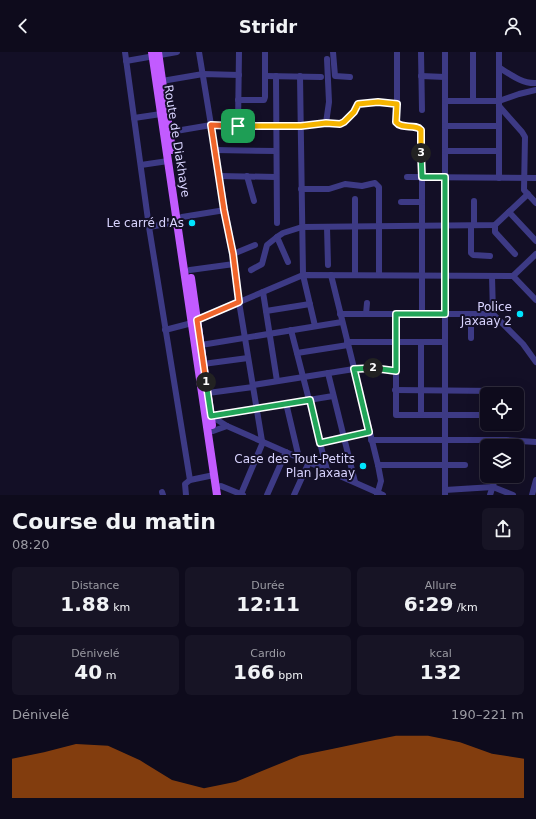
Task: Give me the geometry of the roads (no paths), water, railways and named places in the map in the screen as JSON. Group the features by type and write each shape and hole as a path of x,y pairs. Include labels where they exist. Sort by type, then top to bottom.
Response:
{"main road":[{"name":"Route de Diakhaye","path":"155,54 162,81 170,132 180,219 210,431 217,495"},
{"name":"Route de Diakhaye","path":"155,54 161,114 168,161 190,270 194,322 201,345 208,393 208,416"},
{"name":"Route de Diakhaye","path":"210,431 222,495"}],"street":[{"path":"125,52 165,330 190,480"},
{"path":"126,61 155,54 177,52"},
{"path":"199,52 224,210 233,254 256,408 263,442 242,494 221,486"},
{"path":"238,126 239,52"},
{"path":"238,100 264,100 265,52"},
{"path":"332,52 335,76 350,77"},
{"path":"397,52 396,122 400,126 418,127 421,130 422,314"},
{"path":"421,52 422,110"},
{"path":"445,52 445,492 493,488 513,495"},
{"path":"472,52 473,101"},
{"path":"499,52 499,178"},
{"path":"326,123 329,102 327,59"},
{"path":"500,68 534,86"},
{"path":"162,81 203,74 238,75"},
{"path":"265,76 321,77"},
{"path":"276,76 277,223"},
{"path":"300,76 303,275 315,326"},
{"path":"421,76 445,77"},
{"path":"445,101 473,101 499,104 534,86"},
{"path":"170,132 211,125 301,126 326,123 340,124 344,122 356,109 358,104 378,102 397,104"},
{"path":"499,104 525,137 524,190 536,203"},
{"path":"134,118 161,114"},
{"path":"445,126 499,126"},
{"path":"215,150 276,151"},
{"path":"445,151 499,151"},
{"path":"141,165 168,161"},
{"path":"219,176 276,176"},
{"path":"247,176 254,201"},
{"path":"407,177 536,178"},
{"path":"302,189 329,189 345,184 362,186 375,183 379,187 379,275"},
{"path":"251,270 262,264 267,245 283,233 302,226 495,225 528,194"},
{"path":"355,199 355,275"},
{"path":"474,201 470,253 472,255 490,256"},
{"path":"401,202 422,202"},
{"path":"150,227 224,210"},
{"path":"509,212 536,241"},
{"path":"495,225 495,232 515,254"},
{"path":"327,227 328,265"},
{"path":"277,237 288,262"},
{"path":"233,254 254,245"},
{"path":"165,330 194,322 303,275 513,276 536,254"},
{"path":"190,270 234,264"},
{"path":"208,416 227,426 379,494 381,481 378,465 330,275"},
{"path":"492,276 493,314 523,344 536,362"},
{"path":"513,276 536,300"},
{"path":"263,292 277,381"},
{"path":"366,303 366,314"},
{"path":"266,311 310,304"},
{"path":"340,314 493,314"},
{"path":"396,314 396,415 480,415"},
{"path":"471,314 472,338"},
{"path":"201,345 342,322"},
{"path":"291,330 327,470"},
{"path":"421,342 421,414"},
{"path":"297,353 347,344 445,342"},
{"path":"203,364 248,358"},
{"path":"208,393 354,369 382,369 396,371"},
{"path":"328,373 355,482"},
{"path":"395,390 480,391"},
{"path":"208,416 333,396"},
{"path":"286,403 299,458"},
{"path":"210,431 227,426"},
{"path":"320,443 369,432"},
{"path":"371,440 480,442"},
{"path":"524,442 536,442"},
{"path":"267,495 286,452"},
{"path":"296,494 309,462"},
{"path":"378,465 465,465"},
{"path":"186,495 185,484 190,480 214,475"},
{"path":"532,495 536,482"},
{"path":"490,495 494,483"}],"place":[{"name":"Le carré d'As","path":"192,223"},
{"name":"Police Jaxaay 2","path":"520,314"},
{"name":"Case des Tout-Petits Plan Jaxaay","path":"363,466"}]}
